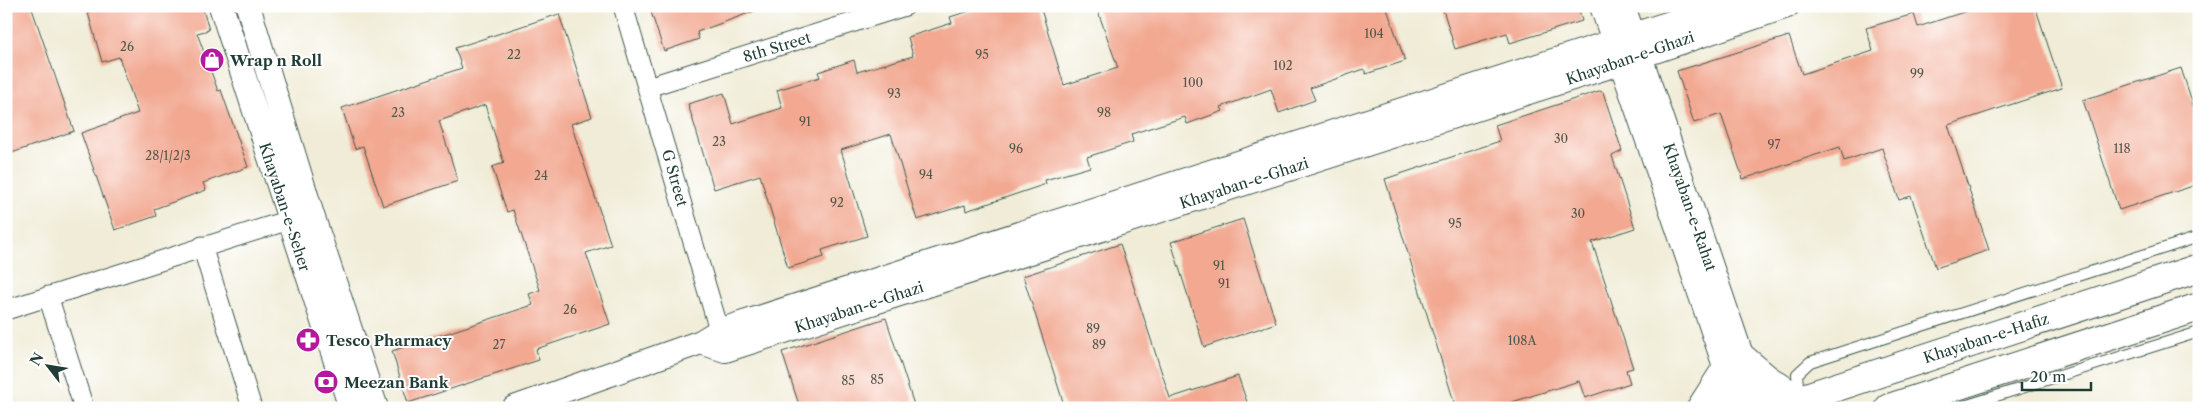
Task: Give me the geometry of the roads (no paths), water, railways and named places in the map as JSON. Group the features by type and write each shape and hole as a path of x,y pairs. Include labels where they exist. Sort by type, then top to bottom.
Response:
{"main road":[{"name":"Khayaban-e-Hafiz","path":"1773,408 2199,268"},
{"path":"1889,408 2199,307"},
{"path":"1701,408 1734,363 1767,379 1800,400"}],"street":[{"name":"Khayaban-e-Seher","path":"221,6 351,408"},
{"name":"Khayaban-e-Seher","path":"248,6 312,214 376,408"},
{"name":"G Street","path":"623,6 648,87 715,341"},
{"name":"8th Street","path":"648,87 905,6"},
{"name":"Khayaban-e-Rahat","path":"1602,6 1627,48 1734,363 1759,408"},
{"name":"Khayaban-e-Rahat","path":"1623,6 1627,48"},
{"name":"Khayaban-e-Ghazi","path":"1627,48 1723,6"},
{"name":"Khayaban-e-Ghazi","path":"514,408 715,341 1627,48 1788,6"},
{"path":"6,310 202,246 289,220"},
{"path":"202,246 252,408"},
{"path":"48,296 84,408"},
{"name":"Khayaban-e-Rahat","path":"1734,363 1736,408"}],"lane":[{"path":"1800,400 1797,374 1810,362 2199,237"},
{"path":"1958,408 2199,332"}],"place":[{"name":"Wrap n Roll","path":"212,60"},
{"name":"Tesco Pharmacy","path":"308,340"},
{"name":"Meezan Bank","path":"326,382"}]}
